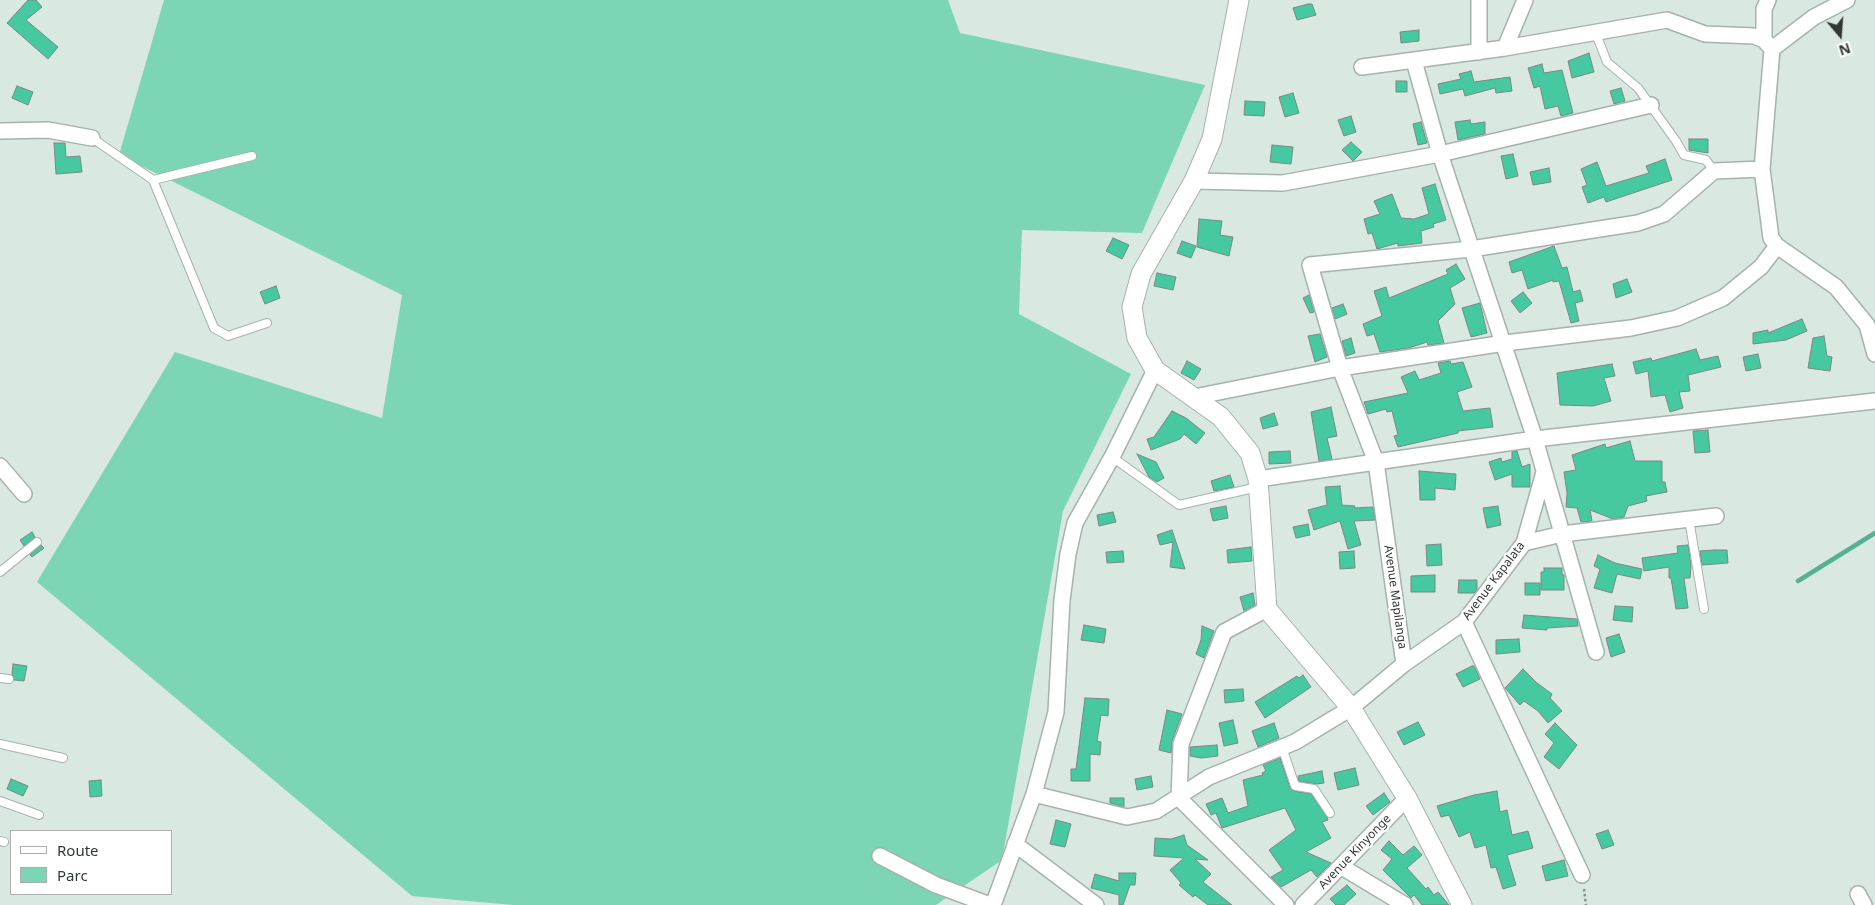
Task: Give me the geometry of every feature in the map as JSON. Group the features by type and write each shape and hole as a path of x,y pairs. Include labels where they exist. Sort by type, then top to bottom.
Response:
{"street":[{"path":"1239,0 1212,139 1194,181 1140,274 1134,294 1133,314 1137,338 1155,370 1221,417 1250,453 1258,483 1267,609 1351,708 1407,798 1462,905"},
{"path":"1479,0 1479,52"},
{"path":"1505,48 1526,0"},
{"path":"1768,0 1764,9 1768,44 1762,169 1771,238 1777,246 1836,287 1866,325 1875,354"},
{"path":"1768,44 1847,0"},
{"path":"1362,67 1596,34 1666,20 1705,34 1754,36 1768,44"},
{"path":"1414,61 1440,154 1471,249 1505,343 1535,439 1596,652"},
{"path":"1194,181 1283,183 1440,154 1651,105"},
{"path":"0,131 48,130 92,138"},
{"path":"1471,249 1638,223 1664,214 1714,171 1762,169"},
{"path":"1194,397 1340,368 1505,343 1631,328 1677,318 1723,298 1761,267 1777,246"},
{"name":"Avenue Mapilanga","path":"1034,794 1127,817 1156,811 1209,777 1295,742 1351,708 1404,664 1376,462 1340,368 1310,265 1471,249"},
{"path":"880,856 936,885 991,905 1034,794 1056,712 1062,600 1068,554 1075,523 1112,457 1155,370"},
{"path":"1258,483 1376,462 1535,439 1875,401"},
{"path":"0,466 24,494"},
{"name":"Avenue Kapalata","path":"1404,664 1464,622 1524,543 1544,471"},
{"path":"1524,543 1562,534 1716,516"},
{"path":"1267,609 1224,632 1181,744 1179,798 1286,905"},
{"path":"1464,622 1582,875"},
{"name":"Avenue Kinyonge","path":"1304,905 1407,798"},
{"path":"1015,844 1096,905"},
{"path":"1342,867 1405,905"}],"lane":[{"path":"1596,34 1607,62 1638,88 1684,155 1706,160 1714,171"},
{"path":"92,138 153,180 214,328 228,336 267,322"},
{"path":"153,180 252,156"},
{"path":"1112,457 1179,506 1258,483"},
{"path":"1689,519 1704,609"},
{"path":"0,572 36,542"},
{"path":"0,678 9,679"},
{"path":"0,744 63,758"},
{"path":"1282,747 1295,786 1314,789 1330,813"},
{"path":"0,801 39,816"}],"green space":[{"path":"164,0 948,0 960,33 1205,85 1142,233 1022,230 1019,314 1131,374 1063,511 1002,860 936,905 513,905 412,896 37,582 175,352 382,418 402,295 119,155"}],"building":[{"path":"28,0 36,0 42,7 26,20 58,47 48,59 7,23"},
{"path":"1312,4 1316,15 1297,20 1293,8"},
{"path":"1419,30 1419,41 1401,43 1400,32"},
{"path":"1589,53 1594,72 1572,78 1568,61"},
{"path":"1542,64 1544,73 1562,70 1573,113 1561,116 1558,106 1545,109 1540,86 1534,88 1528,68"},
{"path":"1471,71 1474,82 1510,77 1512,91 1496,93 1495,88 1465,96 1463,89 1440,94 1438,84 1461,79 1459,74"},
{"path":"1396,81 1407,81 1407,92 1396,92"},
{"path":"17,86 33,92 28,105 12,98"},
{"path":"1621,88 1625,101 1614,104 1610,91"},
{"path":"1293,93 1299,113 1285,117 1279,97"},
{"path":"1245,101 1265,102 1264,116 1244,115"},
{"path":"1351,116 1356,132 1344,136 1338,120"},
{"path":"1470,120 1471,124 1485,122 1485,134 1458,140 1455,122"},
{"path":"1421,122 1427,143 1418,145 1413,124"},
{"path":"1689,139 1708,139 1708,153 1689,150"},
{"path":"1351,142 1362,152 1353,161 1342,150"},
{"path":"54,143 65,143 66,157 80,156 82,172 56,174"},
{"path":"1272,145 1293,147 1291,164 1270,162"},
{"path":"1513,154 1518,176 1506,179 1501,156"},
{"path":"1665,159 1672,180 1606,202 1604,197 1588,203 1582,187 1587,185 1581,169 1597,162 1606,186 1649,173 1646,166"},
{"path":"1549,168 1551,182 1533,185 1530,172"},
{"path":"1435,184 1446,220 1433,224 1434,227 1421,231 1422,243 1398,246 1398,243 1377,249 1372,233 1368,234 1364,219 1380,214 1374,201 1392,194 1401,218 1414,219 1429,214 1422,188"},
{"path":"1199,219 1222,221 1220,235 1233,237 1229,256 1197,247"},
{"path":"1113,238 1129,245 1122,259 1106,251"},
{"path":"1182,241 1196,246 1191,258 1177,253"},
{"path":"1554,246 1562,268 1567,267 1573,292 1580,290 1583,301 1575,303 1579,321 1571,323 1559,281 1553,282 1553,280 1528,289 1522,270 1512,273 1509,262"},
{"path":"1456,264 1465,279 1450,288 1455,304 1438,321 1444,343 1428,345 1427,342 1409,348 1380,352 1374,334 1367,336 1363,324 1382,316 1374,291 1386,287 1389,298 1448,274 1446,270"},
{"path":"1157,273 1176,277 1173,290 1154,286"},
{"path":"1627,279 1632,292 1616,298 1613,284"},
{"path":"276,286 280,298 265,304 260,292"},
{"path":"1523,292 1532,303 1520,313 1511,301"},
{"path":"1309,295 1314,312 1310,313 1303,298"},
{"path":"1480,303 1487,333 1471,337 1462,308"},
{"path":"1343,304 1347,314 1335,319 1332,308"},
{"path":"1802,319 1807,331 1786,340 1753,344 1753,333 1768,330 1768,333"},
{"path":"1320,334 1327,357 1315,362 1308,336"},
{"path":"1824,336 1827,356 1832,357 1830,371 1808,368 1813,338"},
{"path":"1351,338 1355,353 1346,356 1342,341"},
{"path":"1696,349 1700,360 1718,356 1721,367 1688,375 1690,391 1679,392 1683,408 1670,412 1665,395 1651,397 1648,371 1636,374 1633,362 1651,358 1652,361"},
{"path":"1758,354 1761,368 1746,371 1743,357"},
{"path":"1187,361 1201,369 1194,380 1181,373"},
{"path":"1450,361 1451,364 1463,362 1472,387 1457,392 1463,411 1490,408 1493,427 1458,431 1458,433 1398,447 1394,436 1398,435 1392,411 1387,412 1386,409 1368,414 1364,402 1408,393 1401,377 1415,371 1419,380 1441,373 1438,363"},
{"path":"1612,364 1615,376 1604,378 1611,401 1593,406 1560,405 1557,373"},
{"path":"1331,407 1337,436 1327,438 1332,459 1319,461 1311,412"},
{"path":"1172,411 1186,418 1205,433 1196,444 1184,434 1180,439 1151,450 1147,439 1154,437"},
{"path":"1274,413 1278,425 1263,429 1260,418"},
{"path":"1708,430 1710,452 1695,453 1693,431"},
{"path":"1630,441 1635,461 1662,461 1662,482 1665,482 1667,492 1646,496 1647,501 1628,506 1624,517 1613,519 1590,510 1592,521 1581,522 1577,508 1566,507 1567,493 1564,472 1576,470 1572,455 1605,444 1606,448"},
{"path":"1290,451 1291,463 1269,464 1269,452"},
{"path":"1517,451 1522,467 1530,464 1530,487 1512,487 1512,474 1495,480 1489,462 1501,458 1502,462 1512,459 1512,452"},
{"path":"1137,454 1156,462 1164,478 1157,482 1149,477"},
{"path":"1419,471 1456,474 1455,490 1435,488 1435,500 1420,500"},
{"path":"1230,475 1234,487 1214,491 1211,481"},
{"path":"1340,486 1342,505 1355,506 1354,508 1373,507 1375,520 1354,521 1361,545 1348,549 1340,521 1314,530 1308,510 1327,505 1325,487"},
{"path":"1226,506 1228,518 1213,521 1210,509"},
{"path":"1498,506 1501,525 1487,528 1483,508"},
{"path":"1113,512 1116,522 1099,526 1097,515"},
{"path":"1308,524 1310,535 1296,538 1293,527"},
{"path":"1172,530 1185,569 1170,567 1173,542 1160,545 1157,535"},
{"path":"32,532 35,537 24,546 20,540"},
{"path":"1441,544 1442,565 1427,566 1426,545"},
{"path":"41,545 44,548 32,557 30,555"},
{"path":"1688,545 1691,566 1690,578 1684,578 1688,608 1676,609 1671,578 1669,578 1669,567 1644,571 1642,558 1678,553 1677,546"},
{"path":"1251,547 1252,561 1228,563 1227,550"},
{"path":"1727,550 1728,563 1702,565 1700,551"},
{"path":"1123,551 1124,562 1107,563 1106,552"},
{"path":"1354,551 1355,568 1340,569 1339,552"},
{"path":"1598,555 1615,563 1642,569 1640,579 1617,574 1612,593 1594,588 1600,569 1594,566"},
{"path":"1544,568 1562,568 1564,590 1541,590 1541,572 1544,572"},
{"path":"1435,575 1435,592 1411,592 1411,576"},
{"path":"1459,580 1477,580 1477,590 1474,593 1458,593"},
{"path":"1525,583 1540,583 1540,595 1525,595"},
{"path":"1253,593 1255,605 1244,611 1240,597"},
{"path":"1615,606 1633,607 1632,622 1613,620"},
{"path":"1524,615 1577,619 1578,626 1547,628 1547,630 1522,628"},
{"path":"1084,625 1106,629 1104,643 1081,640"},
{"path":"1202,626 1214,631 1204,658 1196,654 1201,640"},
{"path":"1619,634 1625,652 1611,657 1606,638"},
{"path":"1519,639 1520,652 1496,654 1496,640"},
{"path":"13,664 27,666 24,681 14,680 12,674"},
{"path":"1474,666 1480,679 1463,687 1456,674"},
{"path":"1523,669 1552,694 1550,698 1562,711 1548,723 1538,711 1524,701 1520,705 1505,688"},
{"path":"1303,675 1311,687 1265,718 1255,702 1297,676 1299,678"},
{"path":"1243,689 1244,701 1225,703 1224,690"},
{"path":"1085,698 1109,699 1108,716 1101,715 1097,741 1101,742 1100,755 1090,754 1090,781 1071,781 1071,769 1076,769"},
{"path":"1167,710 1182,714 1172,741 1171,753 1159,750"},
{"path":"1233,720 1238,743 1224,746 1219,723"},
{"path":"1418,722 1425,735 1404,745 1397,732"},
{"path":"1274,723 1279,738 1258,747 1252,731"},
{"path":"1555,723 1577,745 1559,769 1544,757 1554,743 1545,734"},
{"path":"1217,745 1218,756 1201,758 1190,756 1190,747"},
{"path":"1280,758 1290,788 1294,791 1311,794 1327,817 1328,820 1322,822 1331,838 1306,852 1331,863 1317,877 1311,870 1281,887 1271,877 1283,870 1269,850 1296,830 1285,808 1222,828 1216,813 1211,815 1206,804 1222,798 1228,813 1248,806 1243,780 1263,775 1262,773 1266,771 1263,765"},
{"path":"1355,768 1359,785 1338,790 1334,773"},
{"path":"1322,771 1324,783 1317,784 1299,781 1298,776"},
{"path":"1151,776 1153,787 1137,790 1135,779"},
{"path":"11,779 28,786 23,796 7,789"},
{"path":"101,780 102,796 90,797 89,781"},
{"path":"1497,791 1500,812 1507,810 1512,835 1528,831 1533,848 1507,855 1516,885 1503,889 1496,867 1491,868 1486,845 1475,848 1470,832 1459,837 1449,815 1441,817 1437,806 1474,795"},
{"path":"1384,793 1390,802 1373,815 1366,806"},
{"path":"1110,798 1124,798 1124,807 1110,803"},
{"path":"1056,820 1071,824 1065,847 1050,844"},
{"path":"1608,830 1614,845 1602,849 1596,834"},
{"path":"1184,835 1187,845 1208,860 1195,859 1211,874 1203,882 1232,905 1208,905 1195,895 1193,897 1179,885 1181,883 1170,870 1184,858 1154,856 1155,838 1171,839"},
{"path":"1389,841 1403,855 1414,846 1422,855 1407,868 1426,889 1428,887 1434,895 1438,892 1449,905 1422,905 1414,895 1411,898 1383,870 1392,859 1381,850"},
{"path":"1564,860 1568,876 1546,881 1542,866"},
{"path":"1119,873 1136,873 1135,885 1130,885 1123,905 1119,905 1119,895 1091,888 1095,874 1119,881"},
{"path":"1347,885 1356,894 1344,905 1336,905 1330,899"}],"waterway":[{"path":"1798,581 1875,533"}]}
